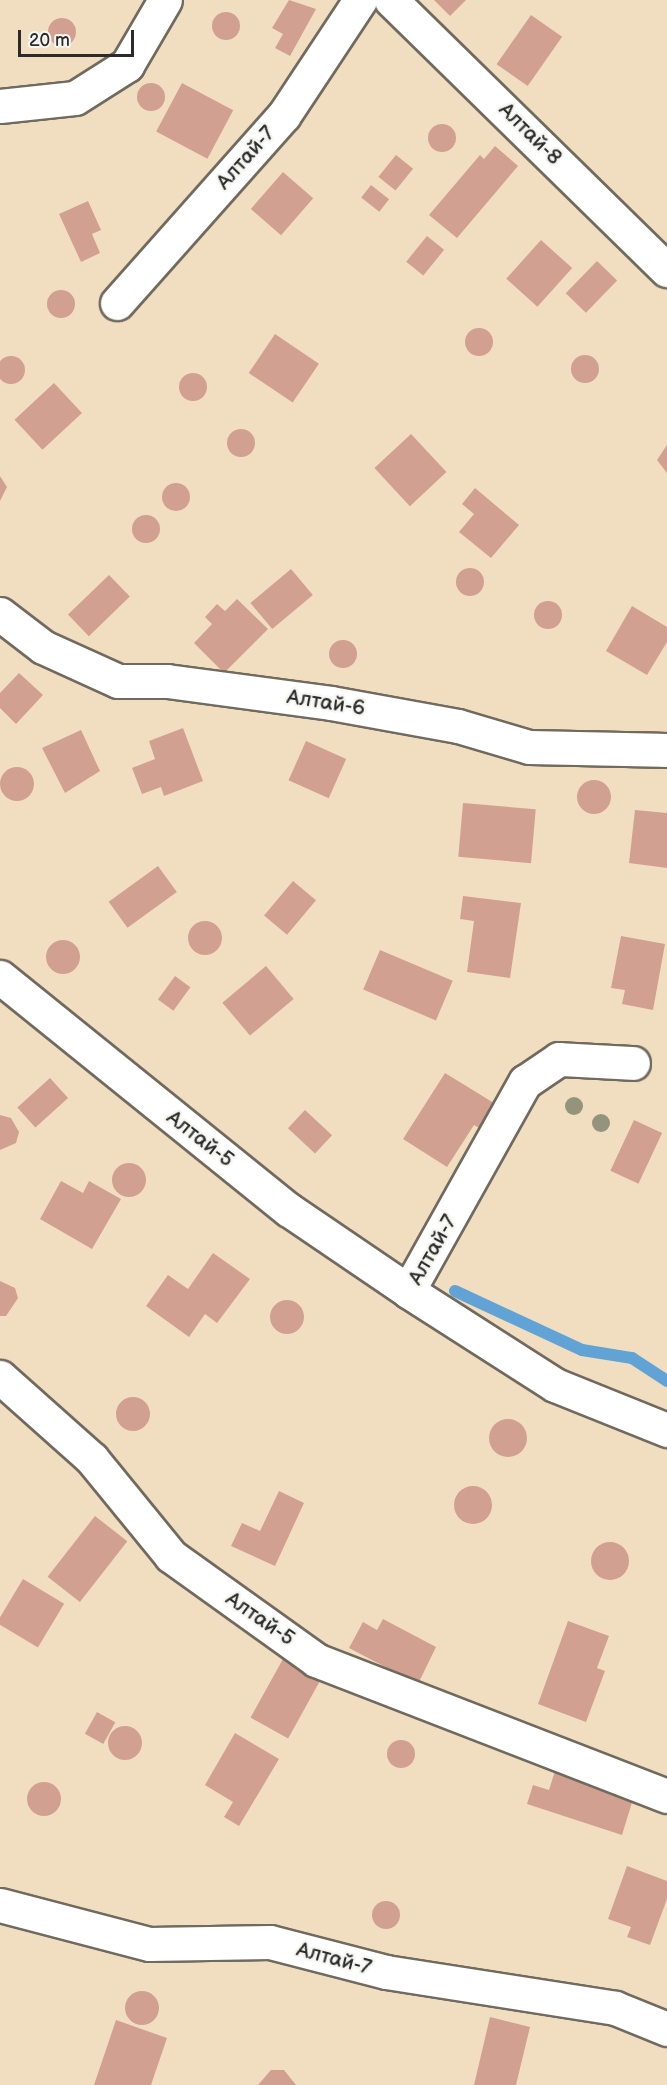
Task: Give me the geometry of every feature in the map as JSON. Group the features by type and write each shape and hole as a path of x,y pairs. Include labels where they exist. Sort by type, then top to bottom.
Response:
{"street":[{"path":"0,106 75,98 127,65 165,0"},
{"name":"Алтай-7","path":"117,303 284,115 360,0"},
{"name":"Алтай-8","path":"391,0 667,270"},
{"name":"Алтай-6","path":"0,614 44,647 118,681 167,681 331,703 458,726 529,747 667,750"},
{"name":"Алтай-5","path":"0,977 289,1210 408,1291"},
{"name":"Алтай-7","path":"633,1063 559,1059 525,1082 408,1291 555,1385 667,1430"},
{"name":"Алтай-5","path":"0,1377 92,1459 171,1556 316,1660 667,1796"},
{"name":"Алтай-7","path":"0,1905 149,1944 270,1942 386,1972 615,2008 667,2029"}],"building":[{"path":"289,0 316,9 290,56 275,48 283,34 272,28"},
{"path":"434,0 466,0 450,16"},
{"path":"226,12 236,16 240,26 236,36 226,40 216,36 212,26 216,16"},
{"path":"531,15 562,37 528,86 497,64"},
{"path":"62,18 72,22 76,32 72,42 62,46 52,42 48,32 52,22"},
{"path":"151,83 161,87 165,97 161,107 151,111 141,107 137,97 141,87"},
{"path":"182,83 233,110 207,159 156,132"},
{"path":"442,124 452,128 456,138 452,148 442,152 432,148 428,138 432,128"},
{"path":"495,146 518,166 457,238 429,215 480,155 484,159"},
{"path":"396,155 413,169 395,191 378,177"},
{"path":"283,172 313,198 281,235 251,209"},
{"path":"371,185 389,199 379,212 361,198"},
{"path":"88,201 101,230 92,234 100,253 81,262 59,214"},
{"path":"427,236 444,250 423,275 406,262"},
{"path":"541,240 572,268 537,307 506,279"},
{"path":"597,261 617,280 586,313 566,293"},
{"path":"61,290 71,294 75,304 71,314 61,318 51,314 47,304 51,294"},
{"path":"479,328 489,332 493,342 489,352 479,356 469,352 465,342 469,332"},
{"path":"275,334 319,364 293,403 249,373"},
{"path":"585,355 595,359 599,369 595,379 585,383 575,379 571,369 575,359"},
{"path":"11,356 21,360 25,370 21,380 11,384 1,380 -3,370 1,360"},
{"path":"193,373 203,377 207,387 203,397 193,401 183,397 179,387 183,377"},
{"path":"54,383 82,413 42,450 15,420"},
{"path":"241,429 251,433 255,443 251,453 241,457 231,453 227,443 231,433"},
{"path":"411,434 446,472 410,506 374,468"},
{"path":"667,445 667,473 657,460"},
{"path":"0,476 7,487 0,501"},
{"path":"176,483 186,487 190,497 186,507 176,511 166,507 162,497 166,487"},
{"path":"475,488 519,525 491,558 459,532 474,514 462,504"},
{"path":"146,515 156,519 160,529 156,539 146,543 136,539 132,529 136,519"},
{"path":"470,568 480,572 484,582 480,592 470,596 460,592 456,582 460,572"},
{"path":"291,569 313,595 272,629 250,603"},
{"path":"109,575 130,597 89,636 68,615"},
{"path":"237,599 268,629 224,673 194,643 212,624 205,617 217,604 225,611"},
{"path":"548,601 558,605 562,615 558,625 548,629 538,625 534,615 538,605"},
{"path":"632,606 667,627 667,642 647,675 606,651"},
{"path":"343,640 353,644 357,654 353,664 343,668 333,664 329,654 333,644"},
{"path":"19,673 43,695 16,724 0,708 0,693"},
{"path":"183,728 203,781 164,796 161,787 142,794 132,768 155,759 149,741"},
{"path":"81,730 100,771 65,793 42,748"},
{"path":"306,741 346,759 329,798 289,780"},
{"path":"17,767 29,772 34,784 29,796 17,801 5,796 0,784 5,772"},
{"path":"594,780 606,785 611,797 606,809 594,814 582,809 577,797 582,785"},
{"path":"463,803 536,809 531,863 458,857"},
{"path":"635,810 667,813 667,868 629,863"},
{"path":"158,866 177,892 127,928 109,902"},
{"path":"293,881 316,900 287,935 264,915"},
{"path":"463,896 521,903 510,978 467,972 474,921 460,919"},
{"path":"205,921 217,926 222,938 217,950 205,955 193,950 188,938 193,926"},
{"path":"621,936 665,944 653,1010 622,1004 625,990 611,988"},
{"path":"63,940 75,945 80,957 75,969 63,974 51,969 46,957 51,945"},
{"path":"380,950 453,981 436,1020 363,990"},
{"path":"266,966 294,999 250,1036 222,1003"},
{"path":"175,976 190,987 173,1011 158,999"},
{"path":"445,1073 502,1108 486,1132 474,1125 447,1167 403,1139"},
{"path":"50,1078 68,1098 35,1128 17,1107"},
{"path":"305,1110 332,1135 315,1154 288,1128"},
{"path":"0,1115 11,1118 19,1132 16,1143 0,1150"},
{"path":"634,1120 662,1133 638,1184 610,1171"},
{"path":"129,1163 141,1168 146,1180 141,1192 129,1197 117,1192 112,1180 117,1168"},
{"path":"61,1181 83,1193 89,1181 121,1199 92,1249 40,1219"},
{"path":"213,1253 250,1279 217,1323 205,1314 189,1337 146,1306 168,1275 188,1289"},
{"path":"0,1281 15,1288 18,1298 6,1316 0,1316"},
{"path":"287,1300 299,1305 304,1317 299,1329 287,1334 275,1329 270,1317 275,1305"},
{"path":"133,1397 145,1402 150,1414 145,1426 133,1431 121,1426 116,1414 121,1402"},
{"path":"508,1419 521,1425 527,1438 521,1451 508,1457 495,1451 489,1438 495,1425"},
{"path":"473,1486 486,1492 492,1505 486,1518 473,1524 460,1518 454,1505 460,1492"},
{"path":"279,1491 304,1503 275,1566 231,1546 242,1523 260,1531"},
{"path":"95,1516 127,1541 80,1602 48,1577"},
{"path":"610,1542 623,1548 629,1561 623,1574 610,1580 597,1574 591,1561 597,1548"},
{"path":"23,1579 64,1604 38,1647 0,1625 0,1617"},
{"path":"383,1619 436,1647 418,1684 349,1648 363,1622 377,1630"},
{"path":"568,1621 609,1636 597,1668 605,1671 586,1722 538,1704"},
{"path":"283,1659 321,1680 288,1738 251,1718"},
{"path":"97,1712 115,1722 103,1744 85,1734"},
{"path":"125,1726 137,1731 142,1743 137,1755 125,1760 113,1755 108,1743 113,1731"},
{"path":"235,1733 279,1759 239,1826 224,1817 233,1802 205,1785"},
{"path":"401,1740 411,1744 415,1754 411,1764 401,1768 391,1764 387,1754 391,1744"},
{"path":"555,1771 634,1796 622,1835 527,1804 533,1785 549,1790"},
{"path":"44,1782 56,1787 61,1799 56,1811 44,1816 32,1811 27,1799 32,1787"},
{"path":"627,1866 667,1881 667,1899 650,1945 627,1937 631,1927 608,1919"},
{"path":"386,1901 396,1905 400,1915 396,1925 386,1929 376,1925 372,1915 376,1905"},
{"path":"142,1991 154,1996 159,2008 154,2020 142,2025 130,2020 125,2008 130,1996"},
{"path":"490,2017 530,2027 516,2085 474,2085"},
{"path":"116,2020 167,2038 151,2085 94,2085"},
{"path":"271,2070 284,2070 296,2085 258,2085"}],"waterway":[{"path":"455,1291 582,1350 632,1358 667,1381"}]}
